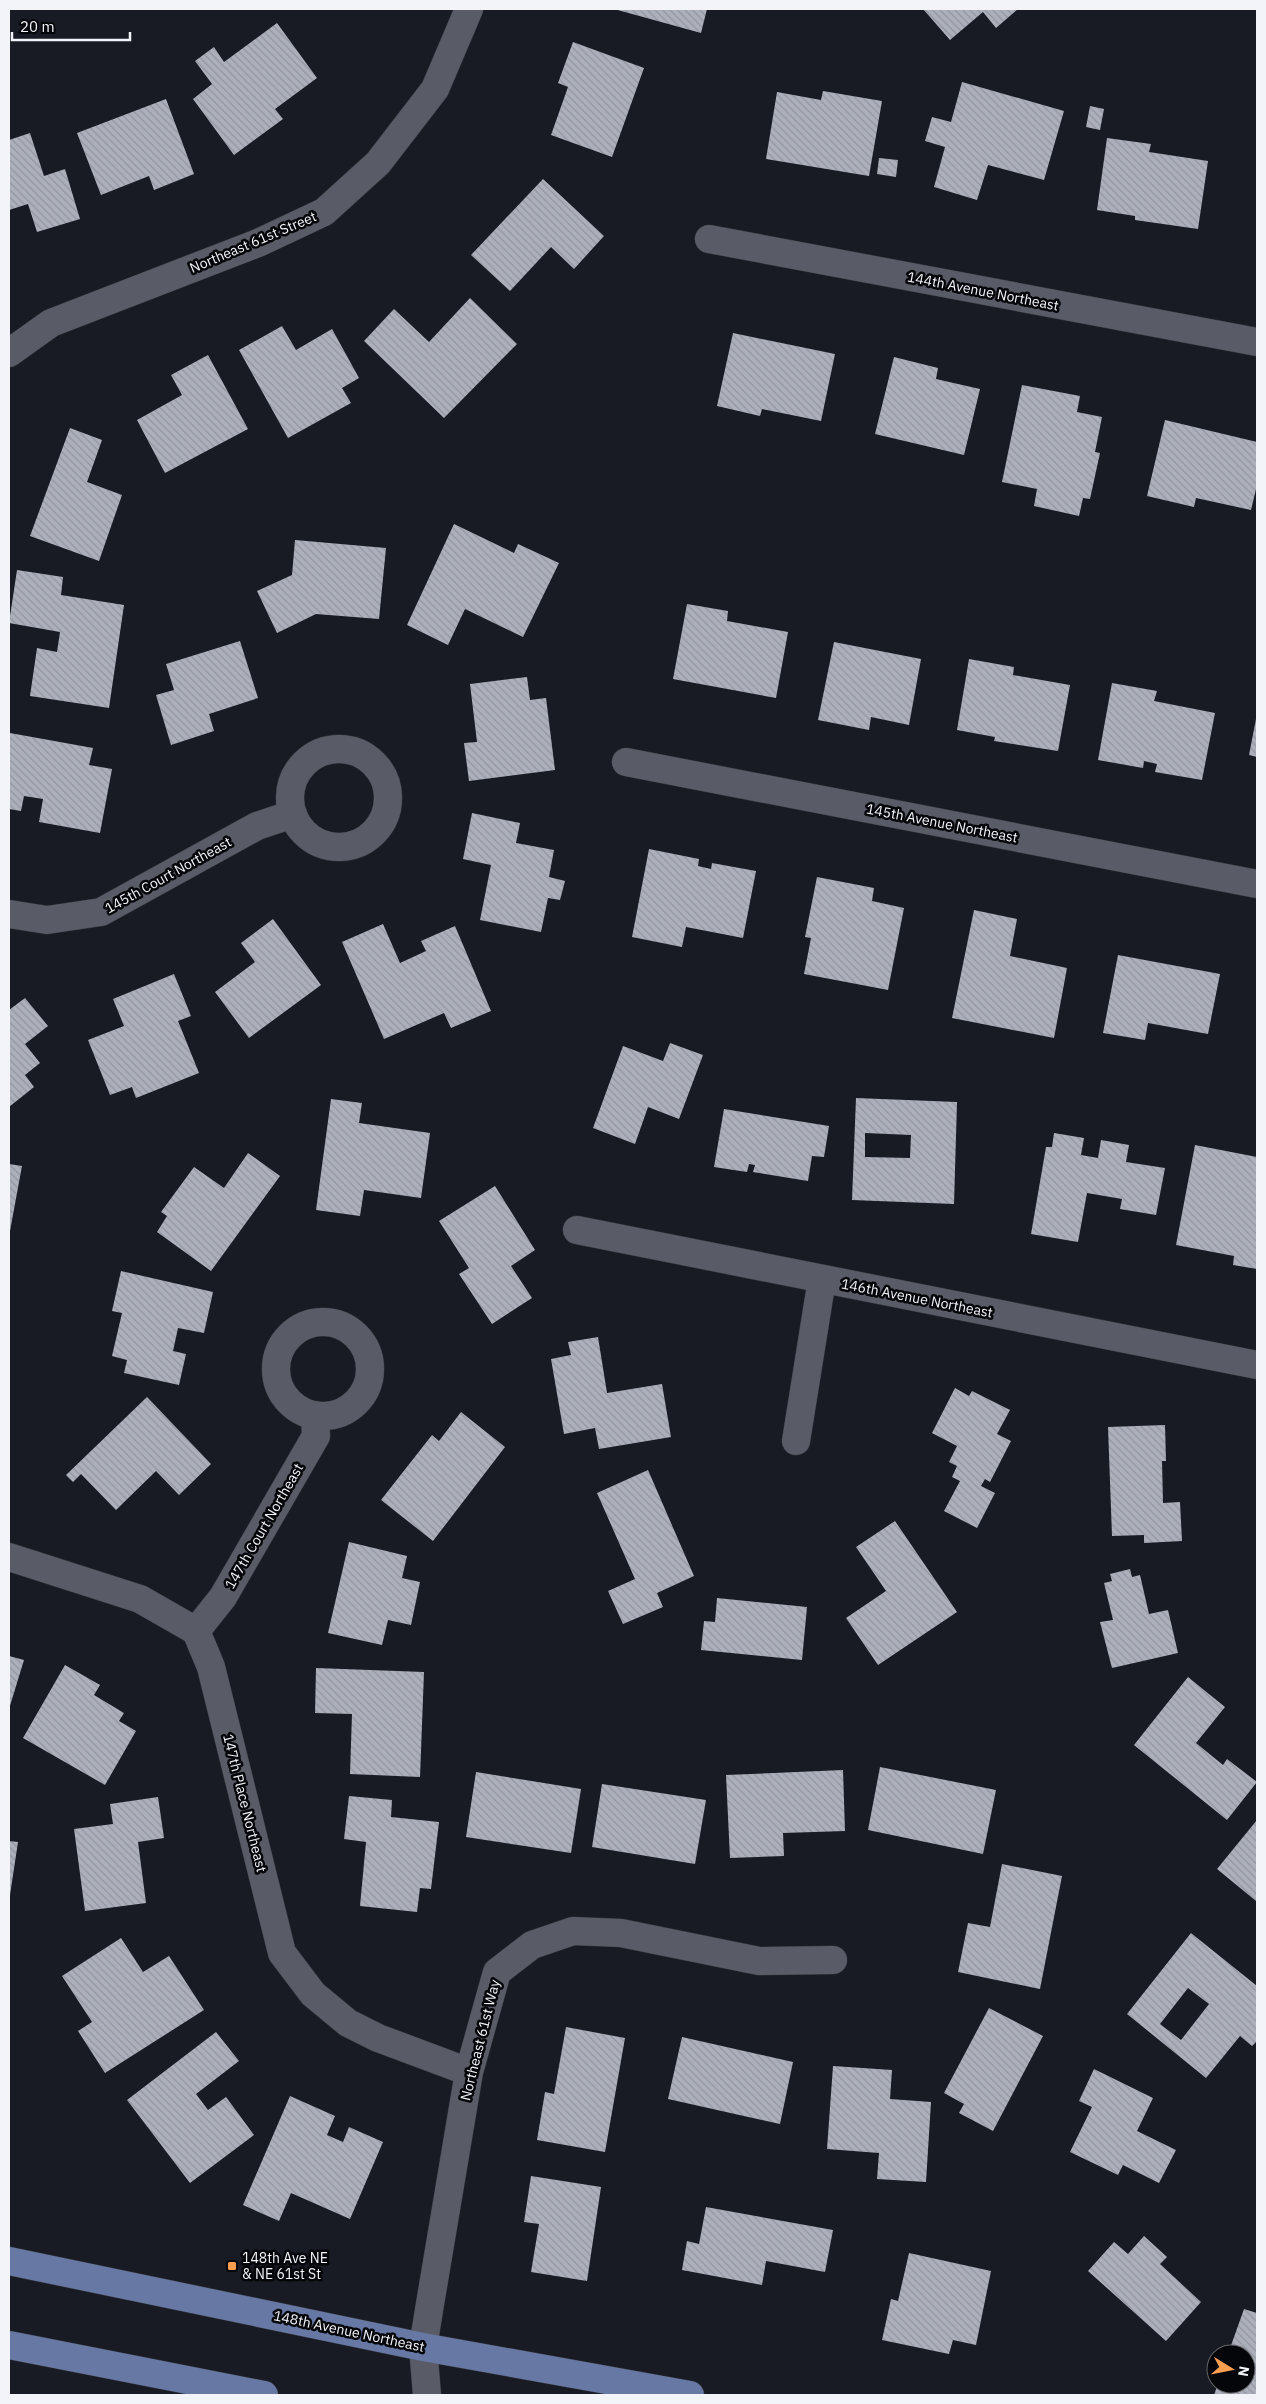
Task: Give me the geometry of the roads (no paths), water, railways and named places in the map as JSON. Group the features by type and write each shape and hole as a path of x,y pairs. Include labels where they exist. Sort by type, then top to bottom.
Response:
{"main road":[{"name":"148th Avenue Northeast","path":"9,2261 423,2347 690,2395"},
{"path":"9,2346 264,2395"}],"street":[{"name":"Northeast 61st Street","path":"9,354 51,323 258,243 324,212 378,164 435,89 469,9"},
{"name":"144th Avenue Northeast","path":"709,239 1257,342"},
{"name":"145th Avenue Northeast","path":"626,762 1257,884"},
{"name":"145th Court Northeast","path":"9,914 47,920 100,912 257,826 293,814"},
{"name":"146th Avenue Northeast","path":"577,1230 1257,1365"},
{"path":"796,1441 822,1279"},
{"name":"147th Court Northeast","path":"196,1631 223,1597 316,1436 315,1415"},
{"path":"9,1557 140,1600 196,1631"},
{"name":"147th Place Northeast","path":"196,1631 211,1667 282,1953 313,1994 348,2023 378,2038 469,2072"},
{"name":"Northeast 61st Way","path":"427,2395 423,2347 469,2072 497,1972 532,1946 573,1931 621,1933 759,1961 833,1960"}],"place":[{"name":"148th Ave NE & NE 61st St","path":"232,2266"}]}
